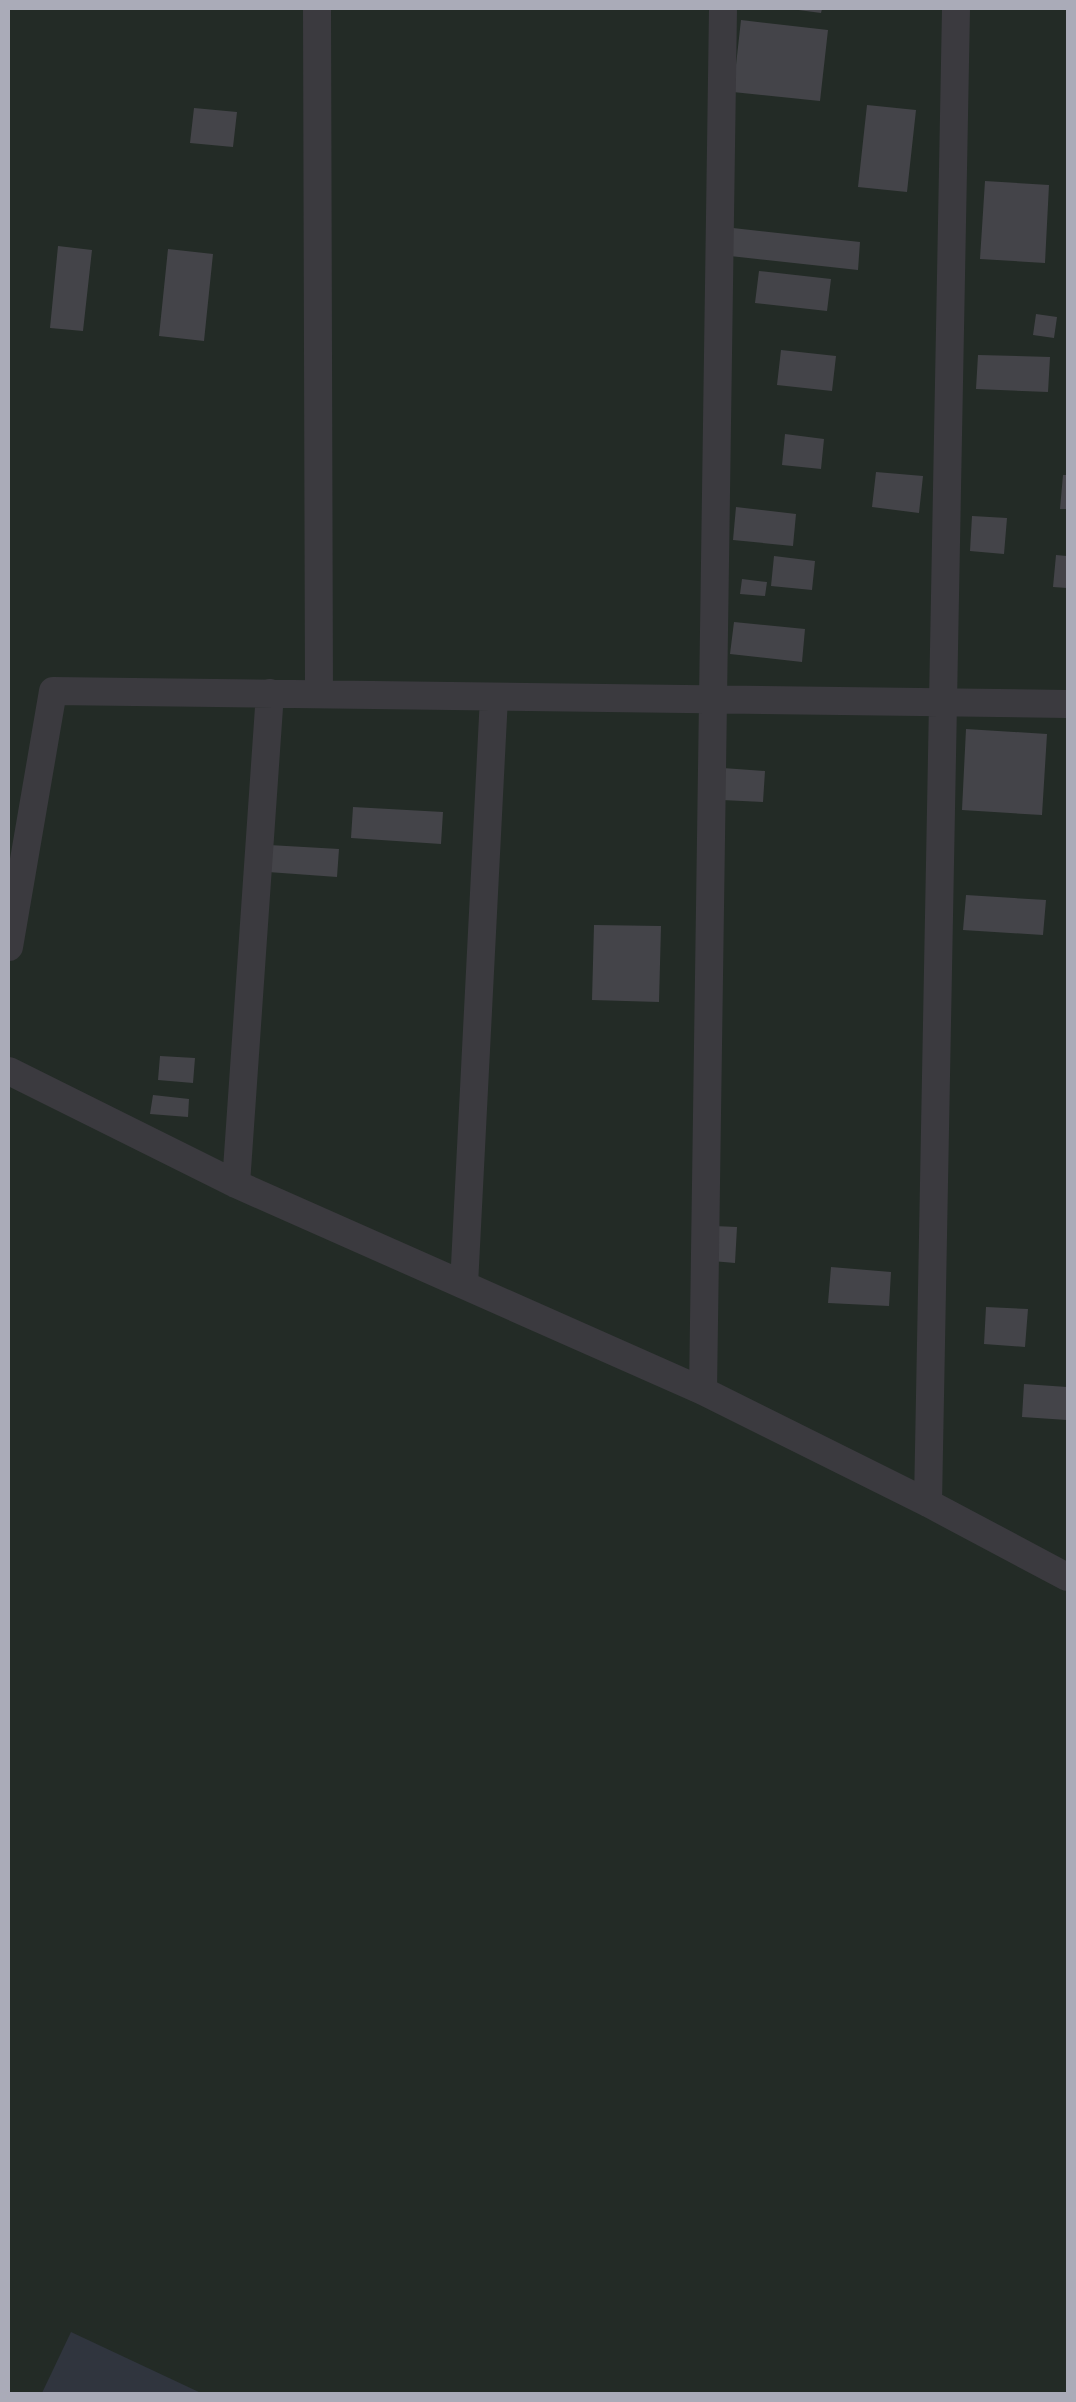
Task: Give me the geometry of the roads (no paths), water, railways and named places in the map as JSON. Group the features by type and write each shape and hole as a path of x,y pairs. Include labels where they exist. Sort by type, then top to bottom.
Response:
{"street":[{"path":"317,9 319,694"},
{"path":"703,1391 723,9"},
{"path":"928,1503 956,9"},
{"path":"9,947 53,690 1067,704"},
{"path":"236,1184 270,693"},
{"path":"464,1285 494,697"},
{"path":"9,1072 236,1184 703,1391 928,1503 1067,1577"}]}
